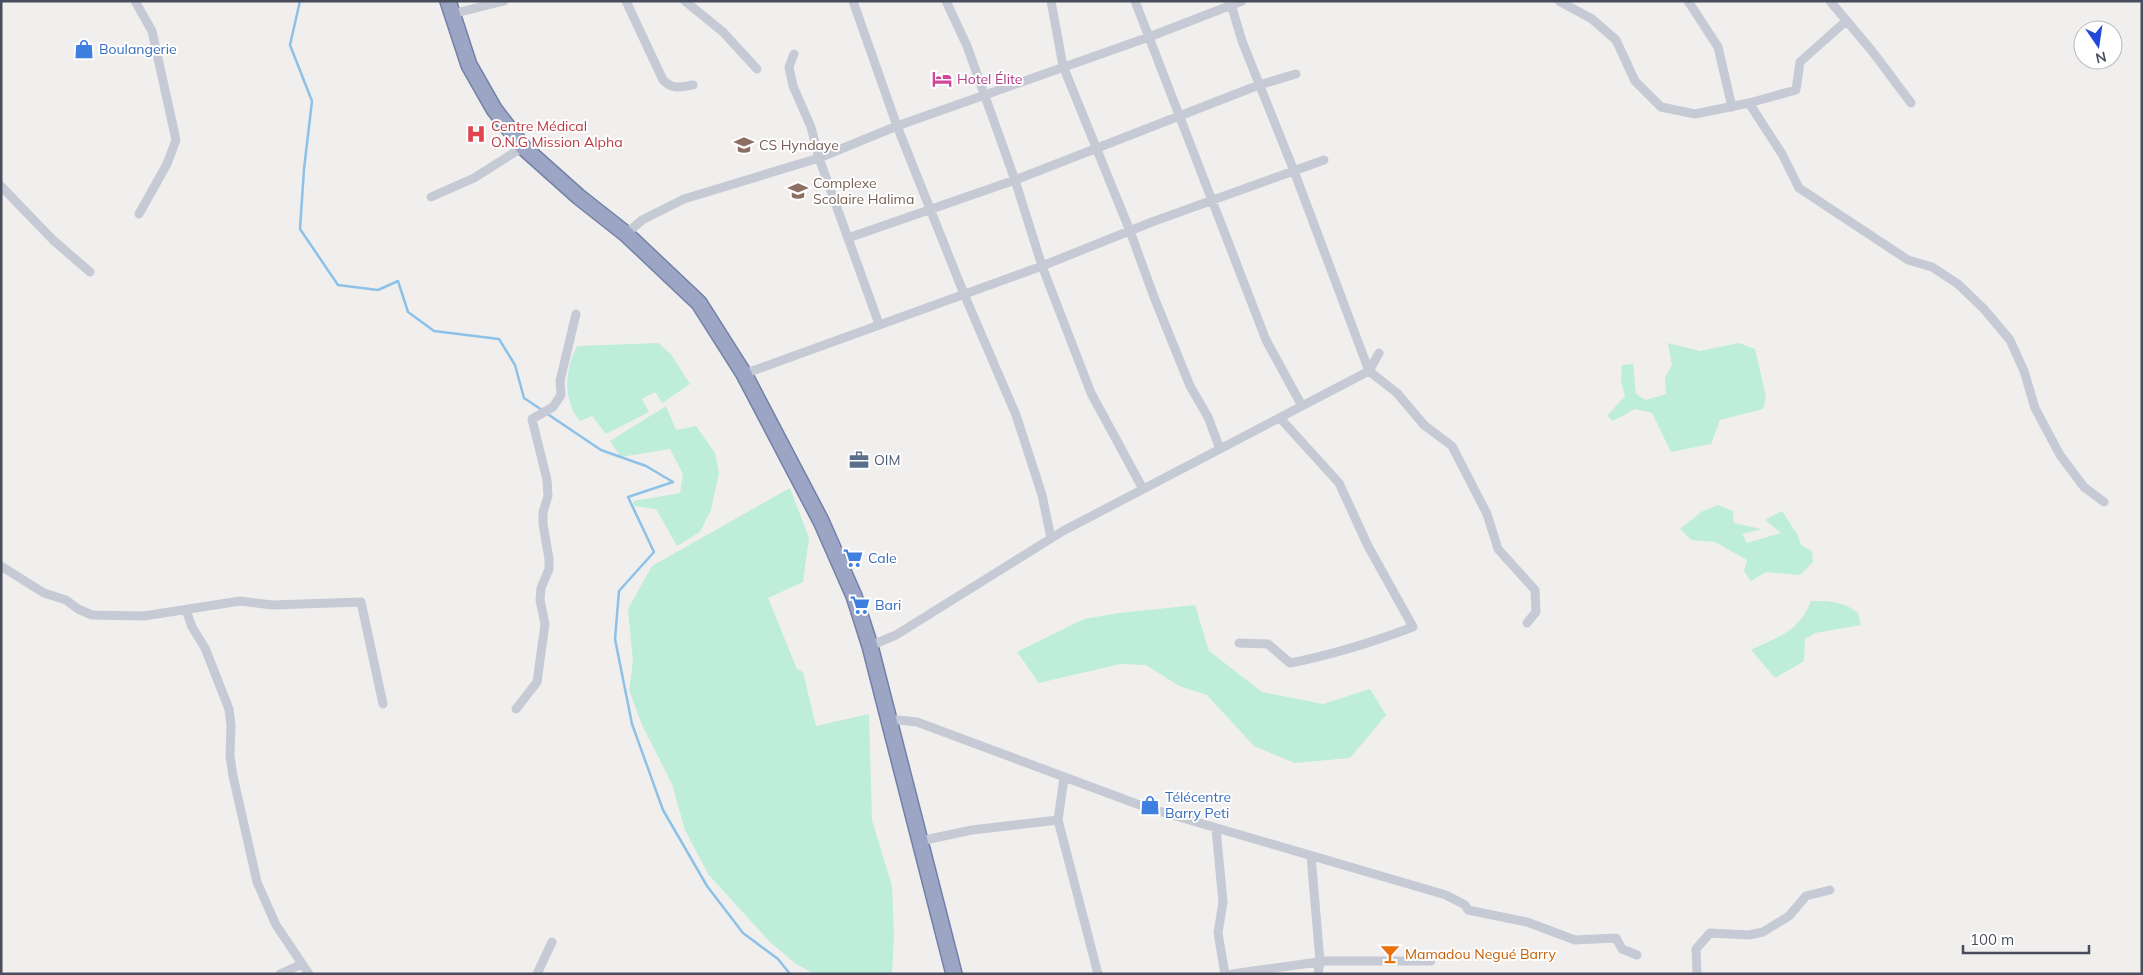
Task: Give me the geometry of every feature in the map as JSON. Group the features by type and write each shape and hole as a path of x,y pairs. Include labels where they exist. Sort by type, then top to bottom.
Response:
{"highway":[{"path":"450,8 469,65 494,109 523,147 626,234 699,303 744,374 838,557 870,646 954,974"}],"street":[{"path":"135,1 152,31 176,140 167,164 139,214"},
{"path":"450,8 504,1"},
{"path":"626,1 663,80 670,87 679,88 693,85"},
{"path":"685,1 723,32 756,69"},
{"path":"853,1 897,126 964,294 1016,416 1042,494 1051,538"},
{"path":"946,1 967,46 1015,180 1042,266 1091,393 1143,489"},
{"path":"1050,1 1063,66 1190,386 1208,417 1220,449"},
{"path":"1135,1 1266,340 1302,406"},
{"path":"626,234 642,220 684,199 819,158 897,126 1149,37 1230,4 1242,1"},
{"path":"1559,1 1592,18 1616,40 1635,81 1661,106 1695,114 1749,104 1796,90 1800,62 1846,21"},
{"path":"1688,1 1718,47 1732,107"},
{"path":"1830,1 1912,103"},
{"path":"1230,4 1242,41 1294,171 1369,371 1397,393 1424,425 1452,446 1487,514 1498,548 1535,590 1536,612 1527,623"},
{"path":"794,54 789,67 790,74 811,127 819,158 879,324"},
{"path":"848,238 1015,180 1259,85 1296,74"},
{"path":"1749,104 1782,154 1799,188 1908,260 1932,267 1958,284 1984,309 2010,340 2035,408 2060,455 2084,487 2104,502"},
{"path":"431,198 474,178 523,147"},
{"path":"744,374 1042,266 1130,231 1324,160"},
{"path":"1,186 53,240 90,272"},
{"path":"516,709 537,682 545,624 540,600 541,588 549,569 543,512 548,488 532,425 534,416 553,407 561,395 560,381 576,314"},
{"path":"870,646 896,635 1051,538 1369,371 1379,354"},
{"path":"1239,643 1268,644 1290,662 1320,657 1374,642 1413,627 1368,546 1339,483 1280,418"},
{"path":"1,566 44,593 66,600 78,609 92,615 144,616 240,601 272,605 361,602 383,704"},
{"path":"186,610 192,627 205,648 228,709 231,725 231,766 257,882 276,925 310,974"},
{"path":"889,719 917,722 1145,808 1446,894 1465,905 1468,910 1527,922 1575,940 1616,938 1622,948 1637,955"},
{"path":"1064,778 1058,820 1098,974"},
{"path":"920,842 972,830 1058,820"},
{"path":"1216,828 1223,902 1218,933 1225,974"},
{"path":"1311,856 1320,962 1318,974"},
{"path":"1697,974 1696,949 1710,932 1741,932 1749,935 1763,932 1789,916 1806,896 1830,890"},
{"path":"537,974 552,942"},
{"path":"1232,974 1320,962 1431,961"},
{"path":"280,974 302,964"}],"green space":[{"path":"658,343 670,353 690,384 662,403 655,392 642,399 649,412 606,434 592,416 580,421 570,404 567,384 570,364 577,346"},
{"path":"1668,343 1700,351 1739,343 1755,349 1766,397 1763,409 1720,420 1711,444 1671,452 1652,413 1635,409 1613,421 1607,416 1625,396 1621,381 1622,365 1633,364 1636,394 1646,400 1666,394 1665,378 1672,365"},
{"path":"666,406 676,430 696,426 715,453 719,473 711,510 700,532 677,546 656,509 634,506 633,501 680,493 683,474 670,449 621,457 610,441"},
{"path":"790,488 809,538 803,582 768,598 797,669 803,672 816,726 869,714 872,820 892,886 894,935 892,974 815,974 796,964 769,941 708,874 685,830 672,784 642,725 629,690 633,661 628,609 652,566"},
{"path":"1718,505 1733,511 1734,523 1761,529 1742,534 1747,543 1781,533 1765,520 1782,511 1797,534 1801,545 1812,551 1813,562 1800,575 1766,572 1751,581 1744,571 1747,560 1715,542 1691,540 1680,529 1701,512"},
{"path":"1811,601 1830,602 1847,606 1858,613 1861,625 1815,633 1805,639 1804,661 1775,678 1751,650 1787,632 1801,619"},
{"path":"1195,605 1209,651 1262,692 1323,704 1370,689 1386,715 1350,758 1295,763 1254,746 1207,695 1179,686 1146,665 1120,664 1039,683 1017,652 1084,619 1119,613"}],"waterway":[{"path":"300,1 290,45 312,101 304,169 300,229 338,285 378,290 398,281 408,312 434,331 499,339 515,365 524,398 542,410"},
{"path":"546,413 601,450 646,466 673,482 628,497 654,552 619,591 615,639 632,724 663,810 707,886 743,933 778,959 790,974"}],"place":[{"name":"Boulangerie","path":"84,49"},
{"name":"Hotel Élite","path":"942,79"},
{"name":"Centre Médical O.N.G Mission Alpha","path":"476,134"},
{"name":"CS Hyndaye","path":"744,145"},
{"name":"Complexe Scolaire Halima","path":"798,191"},
{"name":"OIM","path":"859,460"},
{"name":"Cale","path":"853,558"},
{"name":"Bari","path":"860,605"},
{"name":"Télécentre Barry Peti","path":"1150,805"},
{"name":"Mamadou Negué Barry","path":"1390,954"}]}
